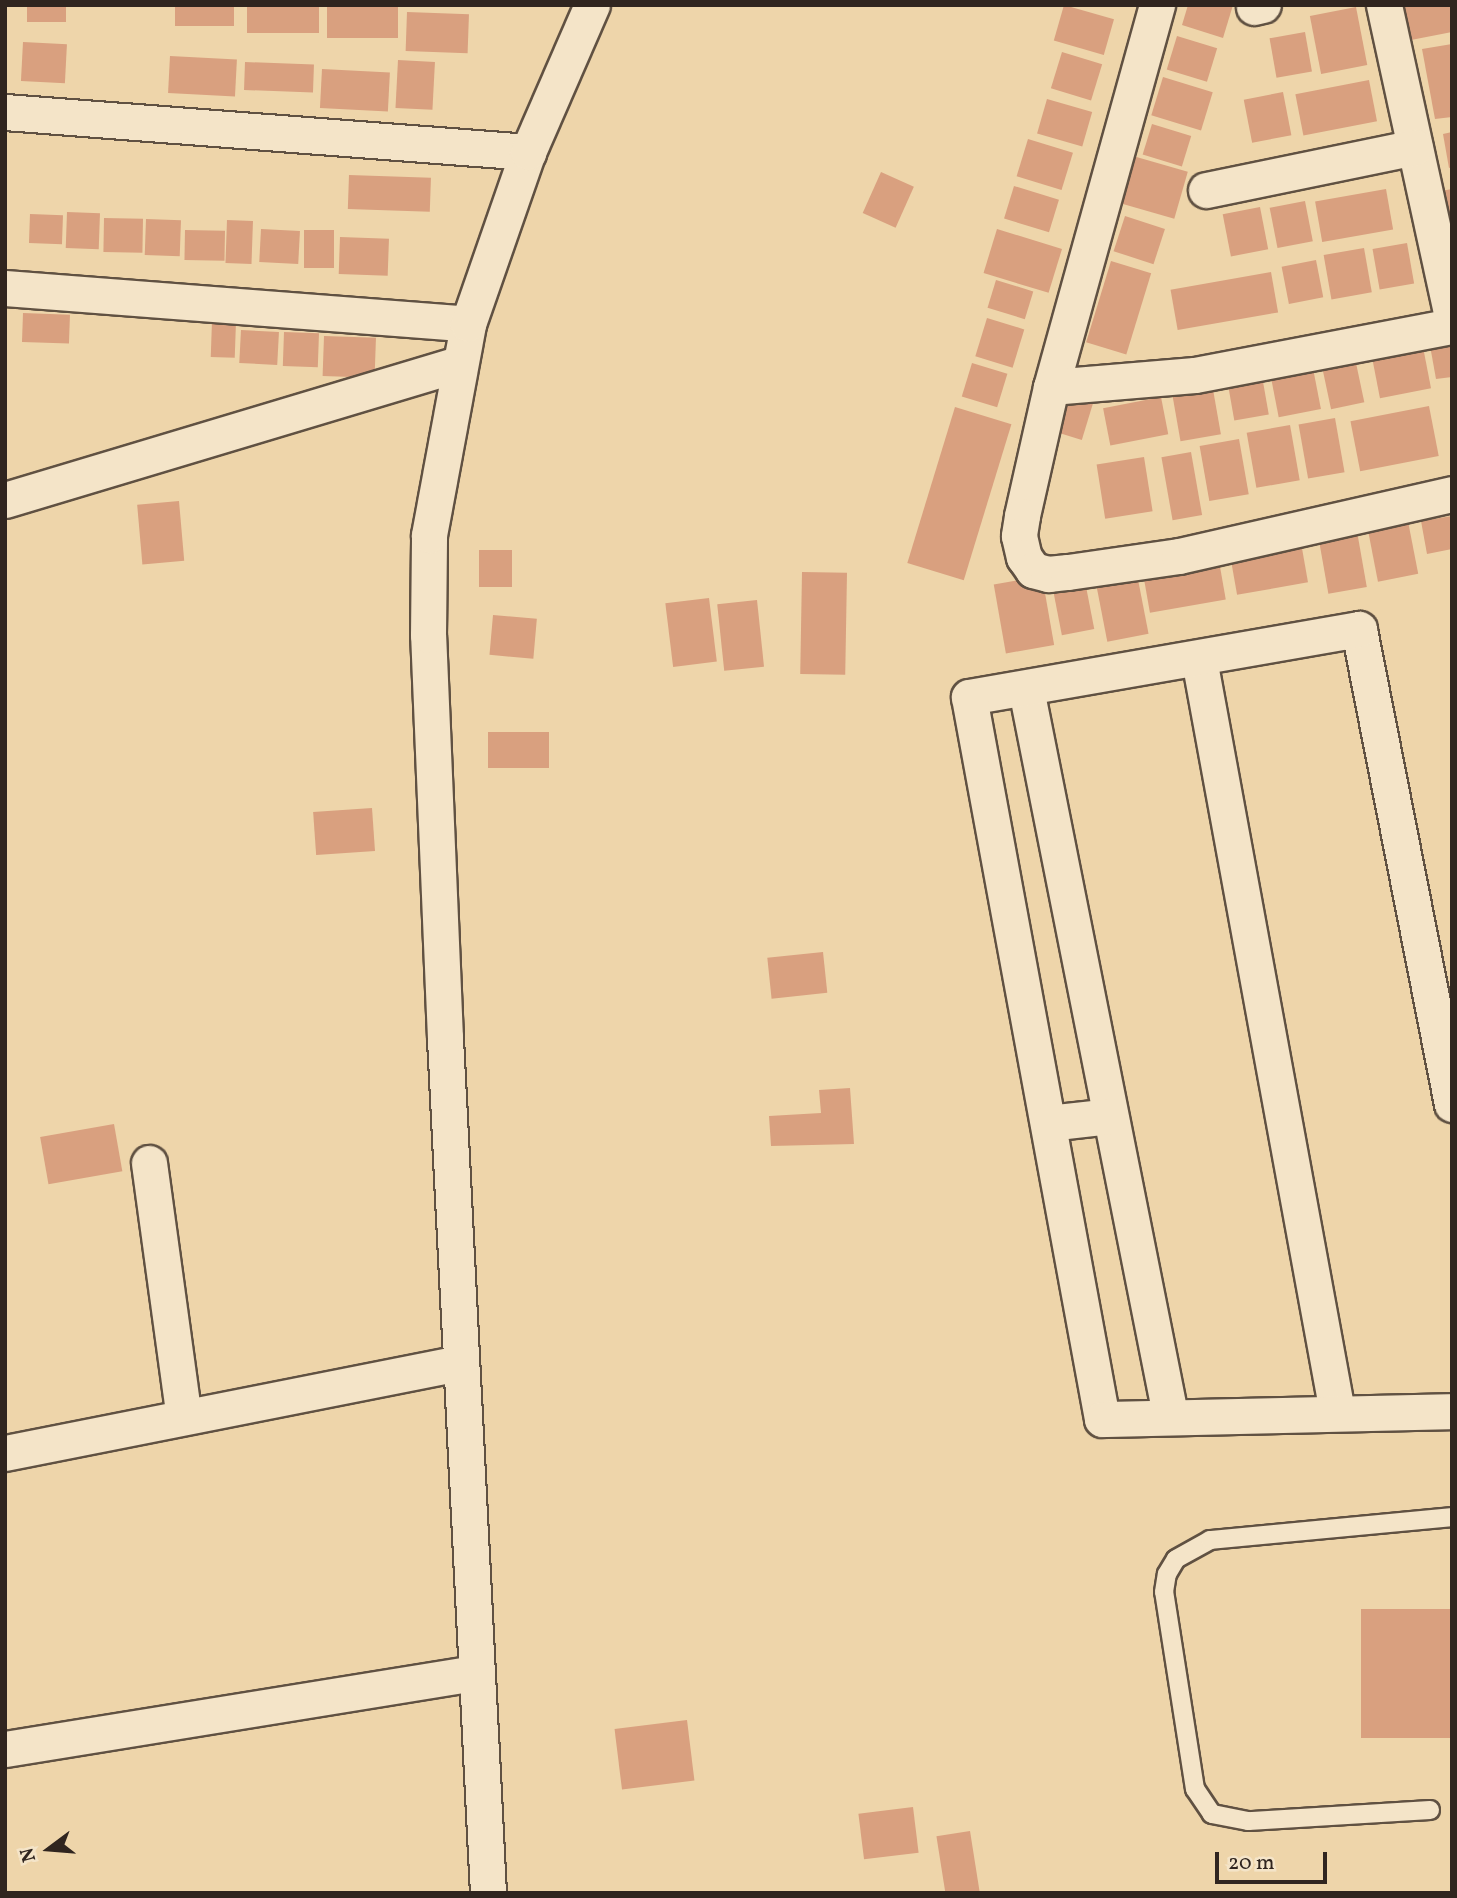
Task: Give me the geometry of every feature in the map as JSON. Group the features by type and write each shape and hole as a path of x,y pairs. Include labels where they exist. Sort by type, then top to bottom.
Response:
{"street":[{"path":"488,1893 459,1363 427,584 436,485 468,324 527,152 592,5"},
{"path":"1157,5 1051,387 1019,536 1033,570 1048,574 1179,555 1452,494"},
{"path":"1384,5 1452,317"},
{"path":"5,112 527,152"},
{"path":"1206,190 1415,146"},
{"path":"5,288 468,324"},
{"path":"1051,387 1195,375 1452,326"},
{"path":"5,500 458,364"},
{"path":"1452,1104 1359,629 970,697 1102,1419 1170,1414 1452,1411"},
{"path":"1199,659 1337,1412"},
{"path":"1026,689 1170,1414"},
{"path":"1048,1123 1110,1116"},
{"path":"149,1163 184,1417"},
{"path":"5,1453 459,1363"},
{"path":"5,1749 476,1673"}],"lane":[{"path":"1430,1810 1248,1821 1212,1814 1195,1789 1164,1592 1167,1574 1176,1559 1210,1539 1452,1517"}],"building":[{"path":"27,5 66,5 66,22 27,22"},
{"path":"175,5 234,5 234,26 175,26"},
{"path":"247,5 319,5 319,33 247,33"},
{"path":"327,5 398,5 398,38 327,38"},
{"path":"1064,5 1114,19 1104,55 1054,41"},
{"path":"1188,5 1233,5 1223,38 1182,25"},
{"path":"1452,5 1452,32 1411,40 1404,6"},
{"path":"1356,7 1367,65 1321,74 1310,16"},
{"path":"407,12 469,14 468,53 406,51"},
{"path":"1305,32 1312,71 1276,78 1270,38"},
{"path":"1177,36 1217,48 1207,82 1167,69"},
{"path":"23,42 67,44 65,83 21,81"},
{"path":"1452,44 1452,117 1435,119 1422,49"},
{"path":"1062,52 1102,64 1091,101 1051,88"},
{"path":"170,56 237,60 235,96 168,93"},
{"path":"398,60 435,62 432,110 395,108"},
{"path":"245,62 314,64 313,92 244,90"},
{"path":"322,69 390,73 388,112 320,108"},
{"path":"1163,77 1213,92 1201,130 1151,115"},
{"path":"1369,80 1377,121 1303,136 1295,94"},
{"path":"1283,92 1291,135 1252,143 1244,100"},
{"path":"1047,99 1092,112 1082,147 1037,134"},
{"path":"1152,124 1191,136 1182,167 1143,155"},
{"path":"1452,132 1452,167 1449,168 1443,134"},
{"path":"1028,139 1073,153 1062,190 1017,176"},
{"path":"1133,156 1188,172 1174,219 1119,203"},
{"path":"881,172 914,187 896,228 863,213"},
{"path":"349,175 431,178 430,212 348,209"},
{"path":"1014,186 1059,200 1049,232 1004,219"},
{"path":"1386,189 1393,229 1322,242 1315,202"},
{"path":"1452,189 1452,242 1441,191"},
{"path":"1305,201 1313,241 1277,248 1270,208"},
{"path":"1260,207 1268,249 1231,256 1223,214"},
{"path":"67,212 100,213 99,249 66,248"},
{"path":"30,214 63,215 62,244 29,243"},
{"path":"1125,216 1165,229 1154,264 1114,251"},
{"path":"104,218 143,219 142,253 103,252"},
{"path":"146,219 181,220 180,256 145,255"},
{"path":"227,220 253,221 251,264 225,263"},
{"path":"261,229 300,231 298,264 259,262"},
{"path":"997,229 1062,249 1049,293 984,273"},
{"path":"185,230 225,231 224,261 184,260"},
{"path":"304,230 334,230 334,268 304,268"},
{"path":"340,237 389,239 388,276 339,274"},
{"path":"1407,243 1414,283 1380,289 1373,249"},
{"path":"1364,248 1372,292 1331,299 1324,255"},
{"path":"1316,260 1323,297 1289,304 1282,267"},
{"path":"1111,261 1151,273 1126,355 1086,342"},
{"path":"1271,272 1278,312 1178,330 1171,290"},
{"path":"996,280 1033,291 1025,319 988,308"},
{"path":"23,313 70,315 69,344 22,342"},
{"path":"987,318 1024,329 1013,368 975,356"},
{"path":"212,321 236,322 235,358 211,357"},
{"path":"241,330 279,332 277,365 239,363"},
{"path":"284,332 319,333 318,367 283,366"},
{"path":"324,336 376,338 375,378 323,376"},
{"path":"1452,336 1452,377 1436,379 1429,340"},
{"path":"1423,347 1431,388 1380,398 1372,357"},
{"path":"1311,358 1321,409 1279,417 1269,366"},
{"path":"972,363 1007,374 997,407 962,396"},
{"path":"1356,363 1364,402 1331,409 1323,370"},
{"path":"1262,376 1269,414 1234,420 1228,382"},
{"path":"1211,378 1221,434 1181,441 1171,385"},
{"path":"1059,388 1094,399 1082,440 1046,429"},
{"path":"1161,397 1168,434 1110,446 1103,408"},
{"path":"1429,406 1439,456 1360,471 1350,421"},
{"path":"955,407 1011,424 964,580 907,563"},
{"path":"1335,418 1345,472 1308,479 1299,424"},
{"path":"1290,425 1300,480 1256,488 1247,433"},
{"path":"1239,439 1249,494 1209,501 1200,446"},
{"path":"1191,452 1202,515 1173,520 1161,457"},
{"path":"1144,457 1153,511 1105,519 1097,465"},
{"path":"179,501 184,561 142,564 137,505"},
{"path":"1406,511 1418,574 1378,582 1366,519"},
{"path":"1452,516 1452,549 1427,554 1421,521"},
{"path":"1355,520 1367,587 1328,594 1317,527"},
{"path":"1300,537 1308,582 1237,595 1229,550"},
{"path":"479,550 512,550 512,587 479,587"},
{"path":"1219,561 1226,599 1150,613 1143,574"},
{"path":"1135,564 1149,634 1107,642 1094,572"},
{"path":"1083,571 1094,629 1062,635 1051,577"},
{"path":"802,572 847,573 845,675 800,674"},
{"path":"1042,576 1054,645 1006,653 994,585"},
{"path":"709,598 717,662 673,667 665,603"},
{"path":"757,600 764,667 724,671 717,604"},
{"path":"493,615 537,619 533,659 490,655"},
{"path":"488,732 549,732 549,768 488,768"},
{"path":"372,808 375,851 316,855 313,812"},
{"path":"823,952 827,993 772,999 767,958"},
{"path":"850,1088 854,1144 771,1146 769,1116 821,1113 819,1090"},
{"path":"114,1124 122,1171 48,1184 40,1137"},
{"path":"1361,1609 1452,1609 1452,1738 1361,1738"},
{"path":"687,1720 694,1781 622,1789 615,1729"},
{"path":"913,1807 919,1853 864,1859 858,1814"},
{"path":"970,1831 980,1893 945,1893 936,1836"}]}
